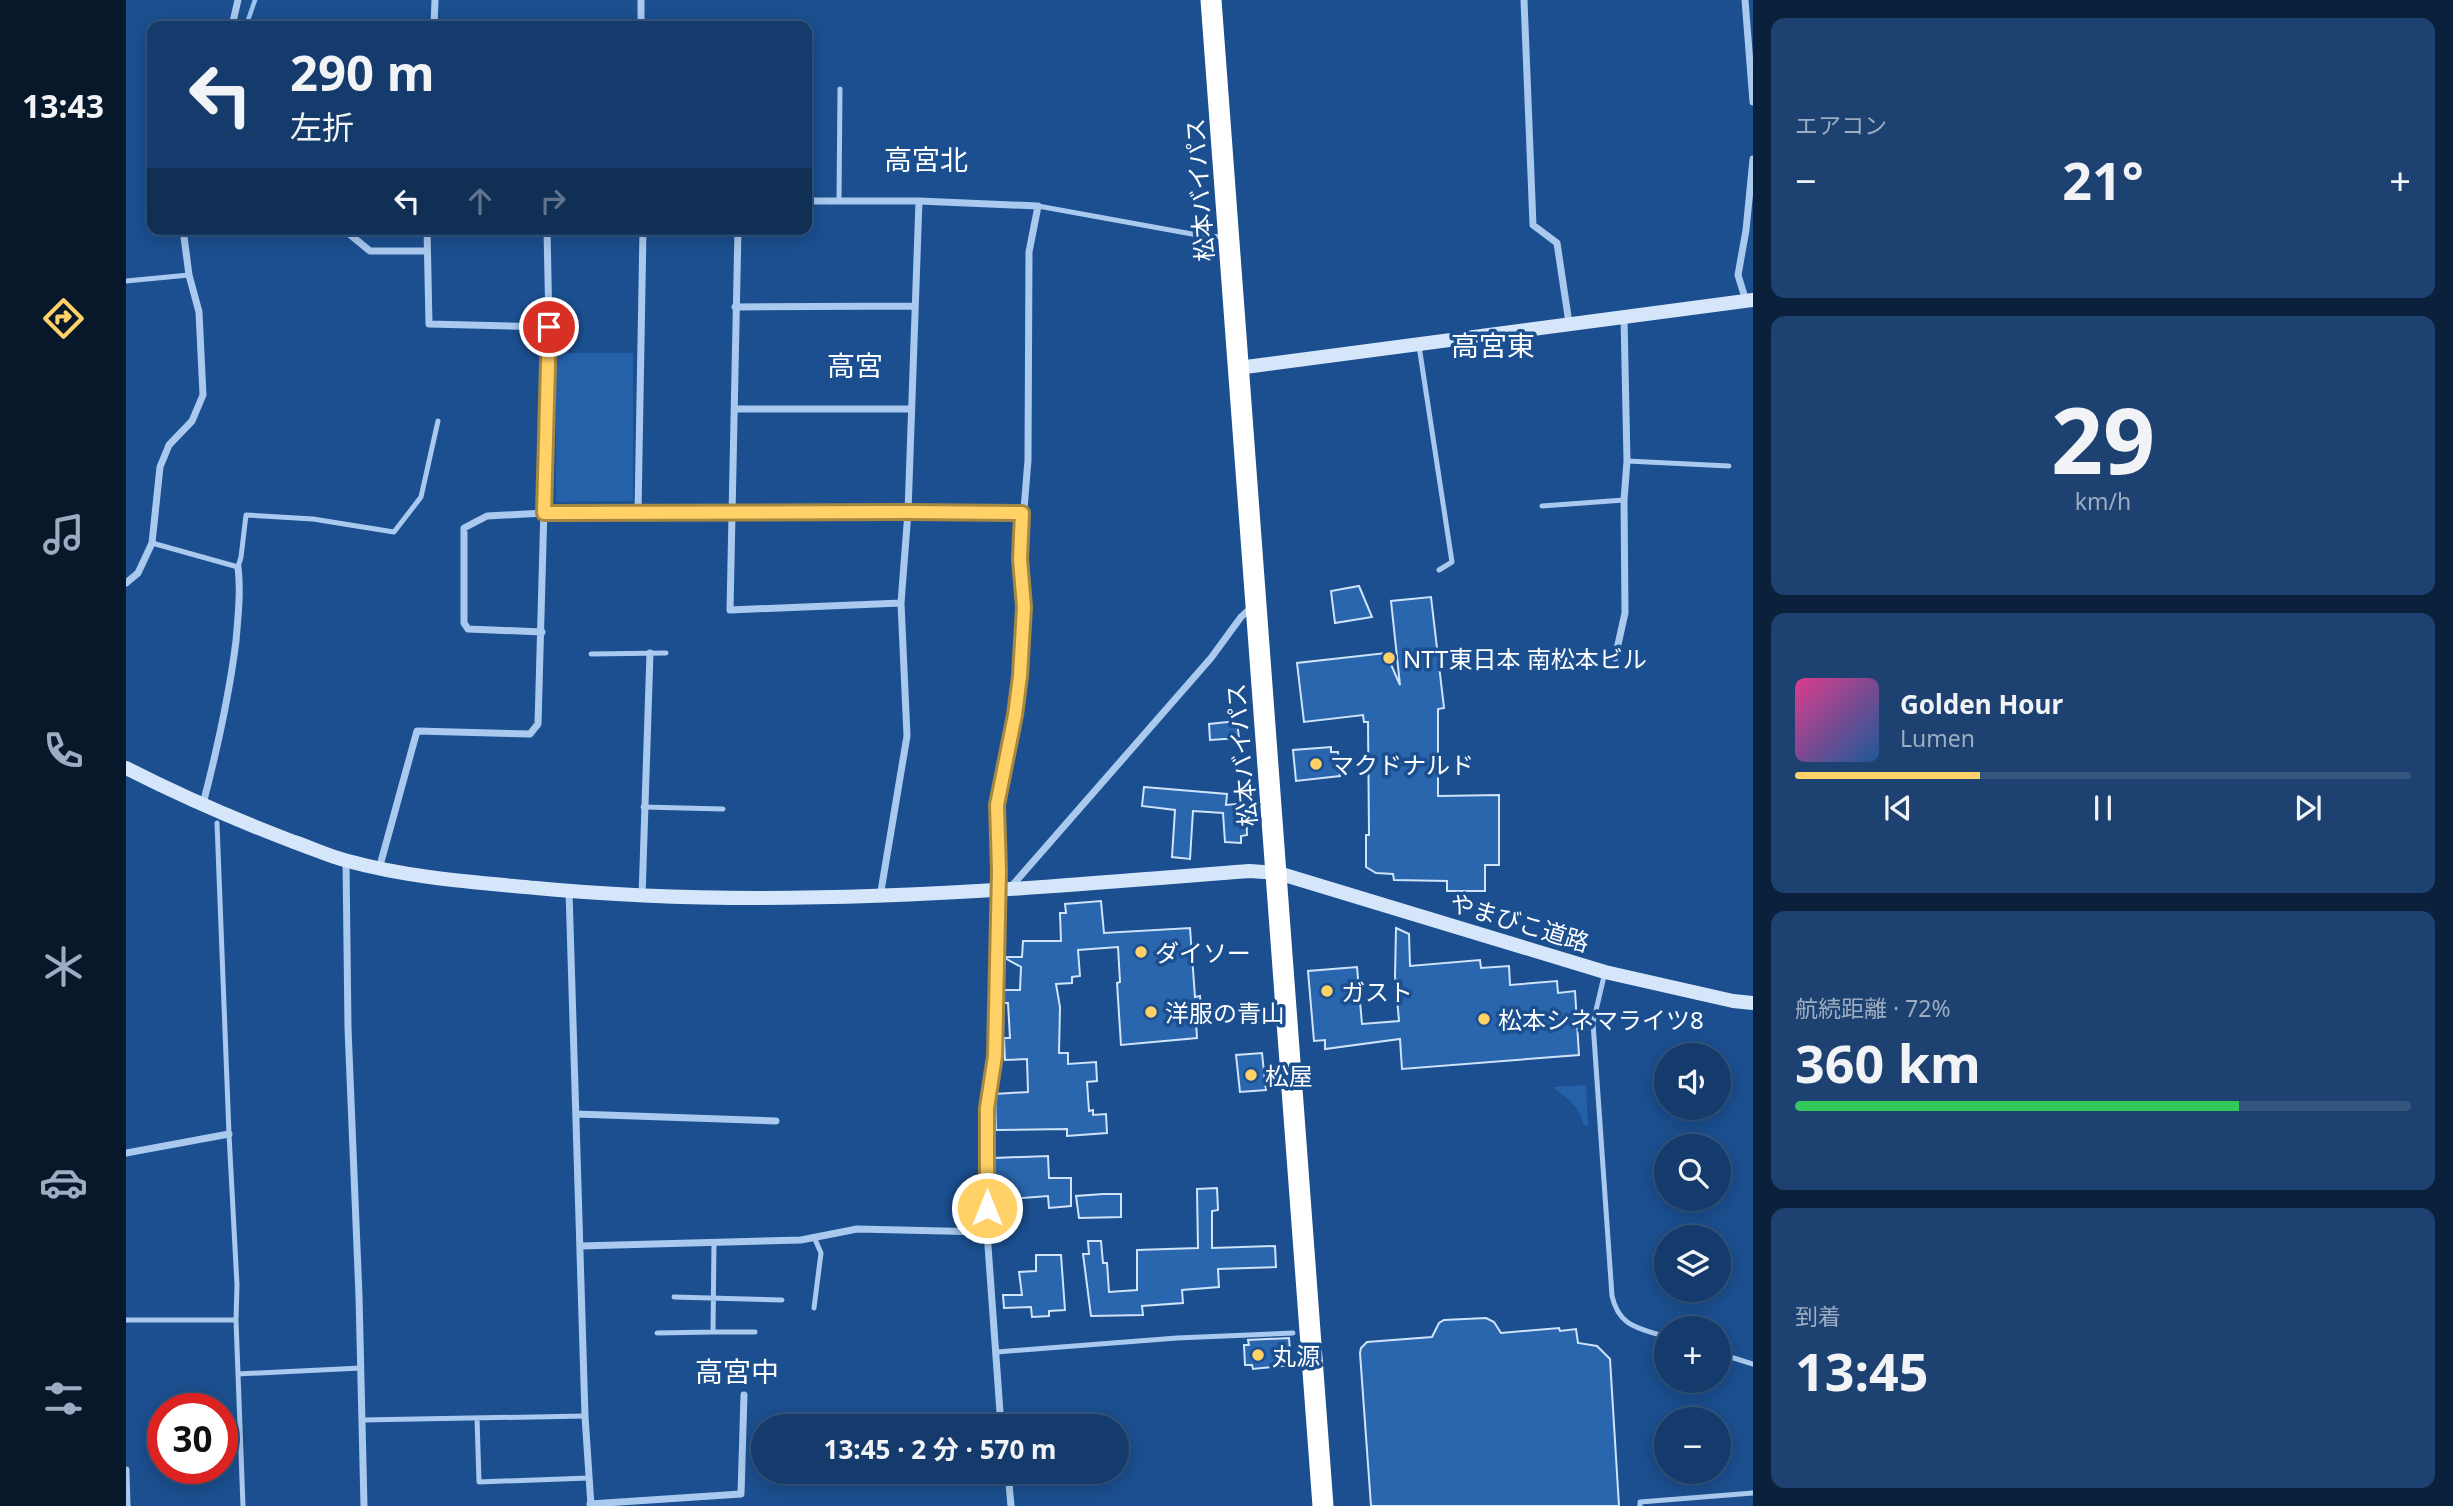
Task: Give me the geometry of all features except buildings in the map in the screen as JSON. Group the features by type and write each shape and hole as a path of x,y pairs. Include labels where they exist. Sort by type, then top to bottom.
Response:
{"highway":[{"name":"松本バイパス","path":"1211,0 1324,1506"}],"street":[{"path":"233,21 238,0"},
{"path":"435,0 435,21"},
{"path":"641,0 641,21"},
{"path":"1524,0 1533,225 1557,243 1569,323"},
{"path":"1745,0 1753,102"},
{"path":"1238,368 1749,300 1738,275 1746,230 1753,159"},
{"path":"812,201 919,201 1038,206 1029,253 1028,460 1020,559 1024,607 1015,715 997,805 1002,891 995,1056 987,1108 987,1232 1000,1414"},
{"path":"880,897 907,736 901,603 908,512 919,201"},
{"path":"126,583 138,573 152,543 160,467 169,445 192,421 203,395 200,312 189,275 184,235"},
{"path":"350,235 370,251 426,251"},
{"path":"427,235 429,324 549,327"},
{"path":"379,869 417,731 530,734 538,724 549,327 547,235"},
{"path":"638,512 643,235"},
{"path":"738,235 730,610 901,603"},
{"path":"735,307 915,306"},
{"path":"1615,658 1625,613 1624,500 1627,461 1624,316"},
{"path":"735,409 911,410"},
{"path":"542,632 468,629 464,623 464,528 487,516 544,513 1022,513"},
{"path":"203,805 222,734 233,664 241,591 238,567"},
{"path":"1002,891 1210,658 1241,617 1256,605"},
{"path":"642,897 650,653"},
{"name":"やまびこ道路","path":"126,768 203,805 346,861 440,879 642,897 726,900 880,897 1002,891 1249,871 1278,873 1605,972 1733,1001 1753,1003"},
{"path":"346,861 348,1028 364,1506"},
{"path":"569,891 585,1416 591,1505 741,1494 744,1395"},
{"path":"576,1114 776,1121"},
{"path":"126,1153 229,1135"},
{"path":"580,1246 801,1240 857,1229 987,1232"},
{"path":"126,1469 127,1506"},
{"path":"1009,1484 1010,1506"}],"lane":[{"path":"839,201 840,89"},
{"path":"1038,206 1203,236 1228,237"},
{"path":"126,281 189,275"},
{"path":"1418,343 1452,562 1439,570"},
{"path":"152,543 238,567 246,515 313,519 394,533 421,497 438,421"},
{"path":"1627,461 1729,466"},
{"path":"1542,506 1624,500"},
{"path":"591,654 666,653"},
{"path":"643,807 723,808"},
{"path":"217,823 237,1285 243,1506"},
{"path":"1605,972 1593,1023 1612,1296 1615,1309 1621,1318 1634,1327 1654,1333"},
{"path":"814,1237 821,1253 814,1308"},
{"path":"713,1332 714,1242"},
{"path":"674,1297 782,1300"},
{"path":"126,1320 236,1320"},
{"path":"656,1333 755,1332"},
{"path":"997,1352 1177,1338 1293,1333"},
{"path":"1731,1357 1753,1364"},
{"path":"238,1374 361,1368"},
{"path":"362,1420 585,1416"},
{"path":"477,1418 479,1482 589,1478"},
{"path":"1640,1506 1640,1502 1753,1493"}],"shaded area":[{"path":"556,353 633,353 633,501 556,502"},
{"path":"1586,1085 1588,1125 1584,1126 1576,1108 1553,1087"}],"waterway":[{"path":"248,21 255,0"}],"place":[{"name":"NTT東日本 南松本ビル","path":"1389,658"},
{"name":"マクドナルド","path":"1316,764"},
{"name":"ダイソー","path":"1141,952"},
{"name":"ガスト","path":"1327,991"},
{"name":"洋服の青山","path":"1151,1012"},
{"name":"松本シネマライツ8","path":"1484,1019"},
{"name":"松屋","path":"1251,1075"},
{"name":"丸源","path":"1258,1355"}],"district":[{"name":"高宮北","path":"926,159"},
{"name":"高宮東","path":"1493,345"},
{"name":"高宮","path":"855,365"},
{"name":"高宮中","path":"737,1371"}],"route":[{"path":"549,327 544,513 1022,513 1020,559 1024,607 1020,676 997,805 999,871 995,1056 987,1108 987,1208"}]}
